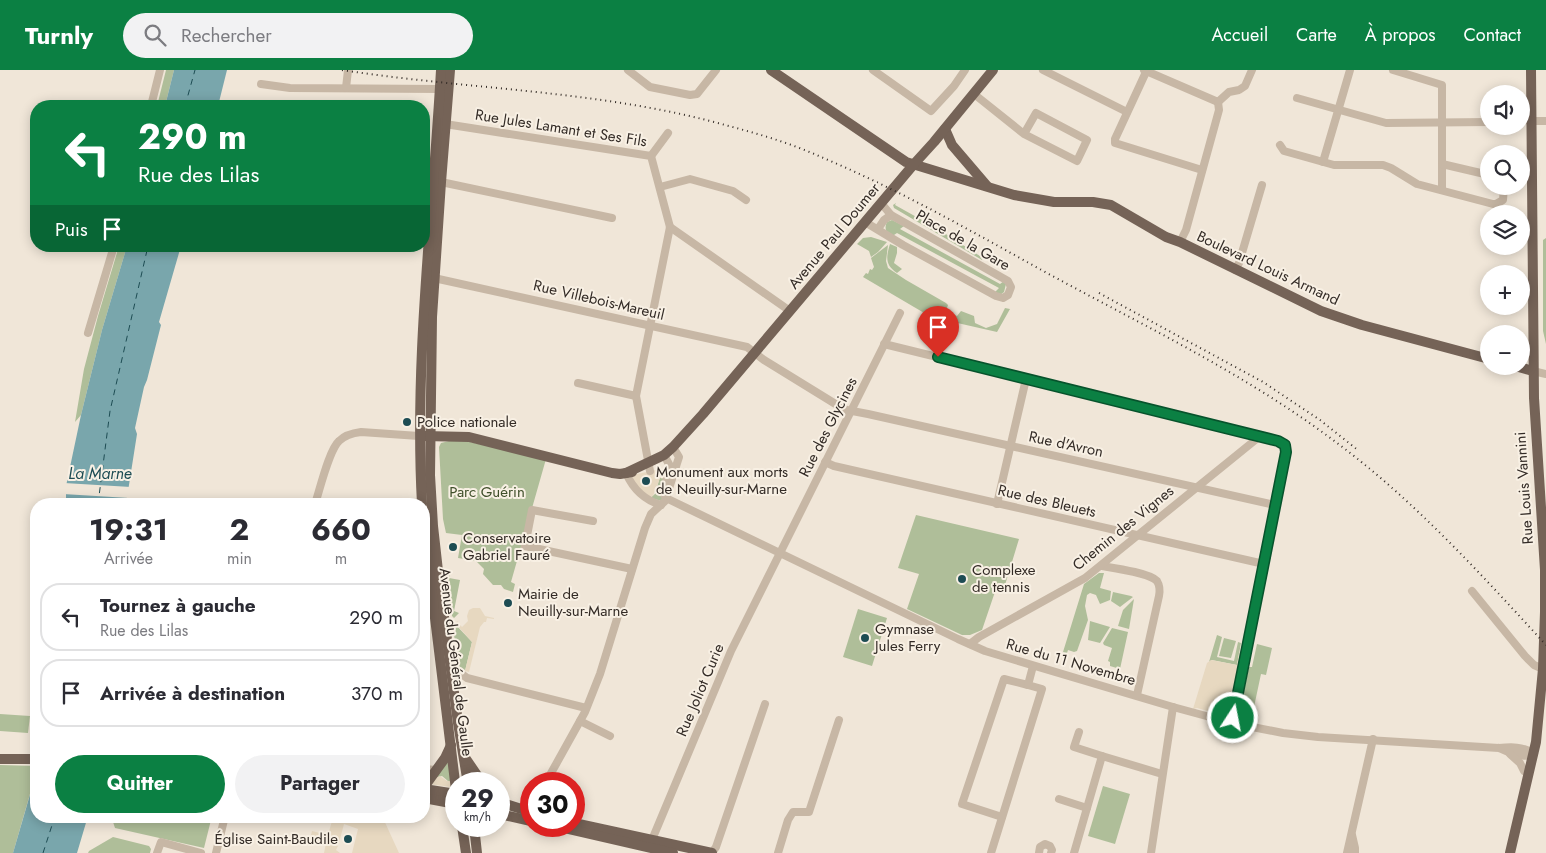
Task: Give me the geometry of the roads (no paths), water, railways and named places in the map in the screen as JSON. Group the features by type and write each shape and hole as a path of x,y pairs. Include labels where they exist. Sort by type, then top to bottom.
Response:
{"main road":[{"path":"430,232 441,70"},
{"path":"422,498 421,486 427,436 440,182 450,70"},
{"path":"771,70 898,157 914,164"},
{"path":"779,70 901,152 914,164"},
{"name":"Rue Louis Vannini","path":"1529,85 1531,70"},
{"name":"Avenue Paul Doumer","path":"427,436 469,437 612,473 626,473 649,467 665,457 675,449 990,73"},
{"path":"945,129 952,145 987,187"},
{"name":"Rue Louis Vannini","path":"1525,135 1532,245 1533,371 1541,443 1546,570 1543,669 1537,729 1524,771 1525,785"},
{"path":"934,142 952,145"},
{"name":"Boulevard Louis Armand","path":"914,164 1014,195 1042,199 1093,196 1110,199 1169,232 1180,242 1309,307 1362,325 1480,357"},
{"path":"427,436 421,383 429,252"},
{"name":"Avenue du Général de Gaulle","path":"427,436 430,475 429,498"},
{"name":"Avenue du Général de Gaulle","path":"430,552 466,772"},
{"name":"Avenue du Général de Gaulle","path":"430,561 454,772"},
{"path":"430,779 451,746"},
{"name":"Rue Louis Vannini","path":"1510,853 1525,785 1530,772 1530,753"},
{"path":"463,754 475,772"},
{"path":"0,759 30,759"},
{"path":"430,789 445,792"},
{"path":"430,799 445,802"},
{"path":"510,803 514,806"},
{"path":"510,805 520,808"},
{"path":"585,826 651,844 673,853"},
{"path":"585,832 712,853"},
{"path":"464,837 466,853"},
{"path":"475,837 477,853"}],"street":[{"path":"152,100 160,70"},
{"path":"346,88 348,70"},
{"path":"628,70 650,87 690,95 697,94 716,70"},
{"path":"873,70 930,111 954,86 965,70"},
{"path":"1043,70 1127,112"},
{"path":"1218,102 1229,92 1239,90 1245,86 1252,70"},
{"path":"1323,162 1350,70"},
{"path":"1392,70 1442,85 1442,190"},
{"path":"1202,170 1115,142 1145,71 1218,102"},
{"path":"261,84 290,88 440,90"},
{"path":"974,94 1024,134 1077,161 1087,140 1036,113 1024,134"},
{"path":"1297,98 1386,123 1480,122"},
{"path":"1180,242 1186,230 1219,110 1218,102"},
{"path":"1530,122 1546,122"},
{"name":"Rue Jules Lamant et Ses Fils","path":"445,124 651,156 670,227 636,396 649,467"},
{"path":"651,156 668,133"},
{"path":"1280,145 1284,151 1340,166 1383,166 1391,168 1418,184 1496,204 1503,200 1503,195"},
{"path":"1442,164 1480,173"},
{"path":"660,187 690,179 734,191 746,200"},
{"path":"440,182 612,218"},
{"path":"1235,270 1239,263 1262,185"},
{"name":"Place de la Gare","path":"865,222 902,245 996,296 1003,298 1008,295 1011,287 1008,281 891,215 881,204"},
{"path":"878,229 884,220 891,215"},
{"path":"670,227 790,311"},
{"path":"88,333 112,252"},
{"name":"Rue Villebois-Mareuil","path":"434,278 747,347 764,360 842,408 852,411"},
{"name":"Rue des Glycines","path":"779,553 900,313"},
{"path":"884,344 1278,441 1285,445 1286,452 1232,723"},
{"path":"1533,371 1546,374"},
{"path":"997,504 1026,379"},
{"path":"578,383 636,396"},
{"name":"Rue d'Avron","path":"852,411 1275,504"},
{"path":"318,498 333,450 338,441 343,438 361,432 427,436"},
{"name":"Chemin des Vignes","path":"970,644 978,637 1085,578 1102,566 1197,486 1259,437"},
{"name":"Avenue Paul Doumer","path":"666,498 679,457 675,449"},
{"path":"552,772 580,721 600,674 649,518 666,498 663,493 670,470 665,457"},
{"name":"Rue des Bleuets","path":"825,462 834,466 997,504 1264,564"},
{"path":"626,473 631,485 646,499 661,505"},
{"path":"418,498 421,486"},
{"name":"Rue du 11 Novembre","path":"666,498 985,651 1033,666 1232,723 1306,736 1499,748 1509,747 1530,753"},
{"path":"593,521 532,510 525,546 632,569"},
{"name":"Rue Joliot Curie","path":"651,844 731,651 779,553"},
{"path":"1102,566 1147,576 1155,579 1160,586 1137,695"},
{"path":"1472,591 1525,656 1534,665 1543,669"},
{"path":"450,665 466,678 586,708"},
{"path":"1028,685 1033,666"},
{"path":"452,685 466,678"},
{"path":"991,853 1042,689 1004,679 962,804 1002,817"},
{"path":"712,853 716,847 765,704"},
{"path":"1146,853 1151,849 1173,707"},
{"path":"778,853 788,820 793,812 809,812 839,720"},
{"path":"580,721 610,736"},
{"path":"1079,732 1074,748 1162,774"},
{"path":"1347,853 1373,739"},
{"name":"Rue du 11 Novembre","path":"1499,748 1509,753 1520,763 1524,771"},
{"name":"Rue du 11 Novembre","path":"1509,753 1530,753"},
{"path":"1074,853 1102,756"},
{"path":"430,770 436,770"},
{"path":"1058,799 1087,808"},
{"path":"216,853 223,823"},
{"path":"1352,833 1355,853"},
{"path":"156,853 161,842 201,853"},
{"path":"1039,853 1040,847 1045,844 1050,846 1051,853"}],"water":[{"path":"174,70 227,70 220,100 166,100"},
{"name":"La Marne","path":"125,252 179,252 159,322 161,325 135,428 137,434 127,498 66,498 66,486 81,415 102,330"},
{"path":"30,795 30,823 86,823 77,853 13,853"}],"railway":[{"path":"342,70 434,82 573,96 665,111 710,121 781,141 849,169 957,223 1188,348 1298,415 1362,463 1418,512 1546,645"},
{"path":"1099,293 1263,382 1320,420 1359,451"}],"place":[{"name":"Police nationale","path":"407,422"},
{"name":"Monument aux morts de Neuilly-sur-Marne","path":"646,481"},
{"name":"Conservatoire Gabriel Fauré","path":"453,547"},
{"name":"Complexe de tennis","path":"962,579"},
{"name":"Mairie de Neuilly-sur-Marne","path":"508,603"},
{"name":"Gymnase Jules Ferry","path":"865,638"},
{"name":"Église Saint-Baudile","path":"348,839"}],"park label":[{"name":"Parc Guérin","path":"487,492"}]}
